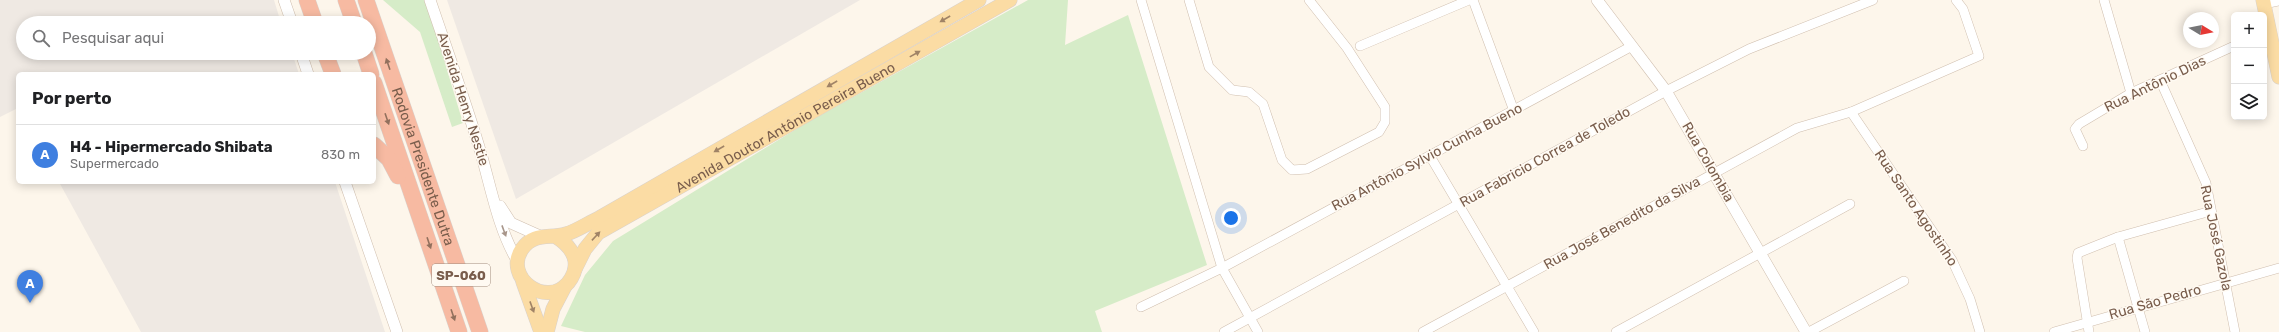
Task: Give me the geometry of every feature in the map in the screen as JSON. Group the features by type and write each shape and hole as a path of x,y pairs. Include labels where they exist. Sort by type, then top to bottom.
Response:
{"highway":[{"path":"307,0 313,16"},
{"path":"346,0 352,16"},
{"name":"Rodovia Presidente Dutra","path":"366,0 371,16"},
{"name":"Rodovia Presidente Dutra","path":"376,29 480,332"},
{"path":"328,60 332,72"},
{"path":"366,60 370,72"},
{"name":"Rodovia Presidente Dutra","path":"376,89 459,332"},
{"path":"376,147 389,159 416,206"}],"main road":[{"name":"Avenida Doutor Antônio Pereira Bueno","path":"555,236 567,234 599,218 978,0"},
{"name":"Avenida Doutor Antônio Pereira Bueno","path":"575,269 586,248 598,233 1010,0"},
{"path":"2264,2 2265,12"},
{"path":"2267,31 2279,77"},
{"path":"541,332 519,272 518,262 521,250 529,241 540,236 555,236 567,243 574,255 575,269 572,278 565,286 553,309 547,332"},
{"path":"523,281 532,289 543,293 555,292 565,286"}],"street":[{"path":"284,0 290,16"},
{"name":"Avenida Henry Nestie","path":"430,0 495,199"},
{"path":"1141,0 1222,268 1258,332"},
{"path":"1188,0 1209,67 1232,90 1249,92 1263,104 1282,160 1292,170 1307,169 1379,132 1385,122 1385,107 1346,48 1309,0"},
{"path":"1360,46 1469,0"},
{"path":"1473,0 1514,111"},
{"name":"Rua Colombia","path":"1597,0 1666,91 1806,332"},
{"name":"Rua Fabricio Correa de Toledo","path":"1224,332 1666,91 1749,49 1873,0"},
{"name":"Rua José Benedito da Silva","path":"1423,332 1797,128 1850,112 1979,56 1963,9 1956,0"},
{"path":"2104,0 2131,93"},
{"path":"2264,2 2279,0"},
{"name":"Rua Antônio Sylvio Cunha Bueno","path":"1141,308 1222,268 1632,46"},
{"name":"Rua Antônio Dias","path":"2083,146 2074,129 2079,124 2131,93 2231,47"},
{"path":"303,60 307,72"},
{"name":"Rua José Gazola","path":"2160,80 2206,184 2235,332"},
{"name":"Rua Santo Agostinho","path":"1850,112 1952,260 1970,299 1980,332"},
{"path":"1430,156 1534,332"},
{"path":"346,184 397,332"},
{"path":"495,199 511,223 540,236"},
{"path":"495,199 509,245 518,262"},
{"path":"1616,332 1850,204"},
{"path":"2088,332 2077,258 2078,253 2118,237 2212,211"},
{"path":"2118,237 2145,332"},
{"name":"Rua São Pedro","path":"2054,332 2225,282 2279,268"},
{"path":"1809,332 1904,282"}],"shaded area":[{"path":"0,0 274,0 279,16 16,16 16,60 294,60 298,72 16,72 16,109 0,117"},
{"path":"447,0 860,0 516,199"},
{"path":"60,184 336,184 385,332 141,332"}],"green space":[{"path":"383,0 426,0 463,123 452,127 420,32"},
{"path":"1028,0 1068,0 1065,45 1128,15 1207,265 1095,311 1102,332 585,332 561,326 585,275 613,241 803,125"}],"place":[{"name":"H4 - Hipermercado Shibata","path":"30,303"}]}
